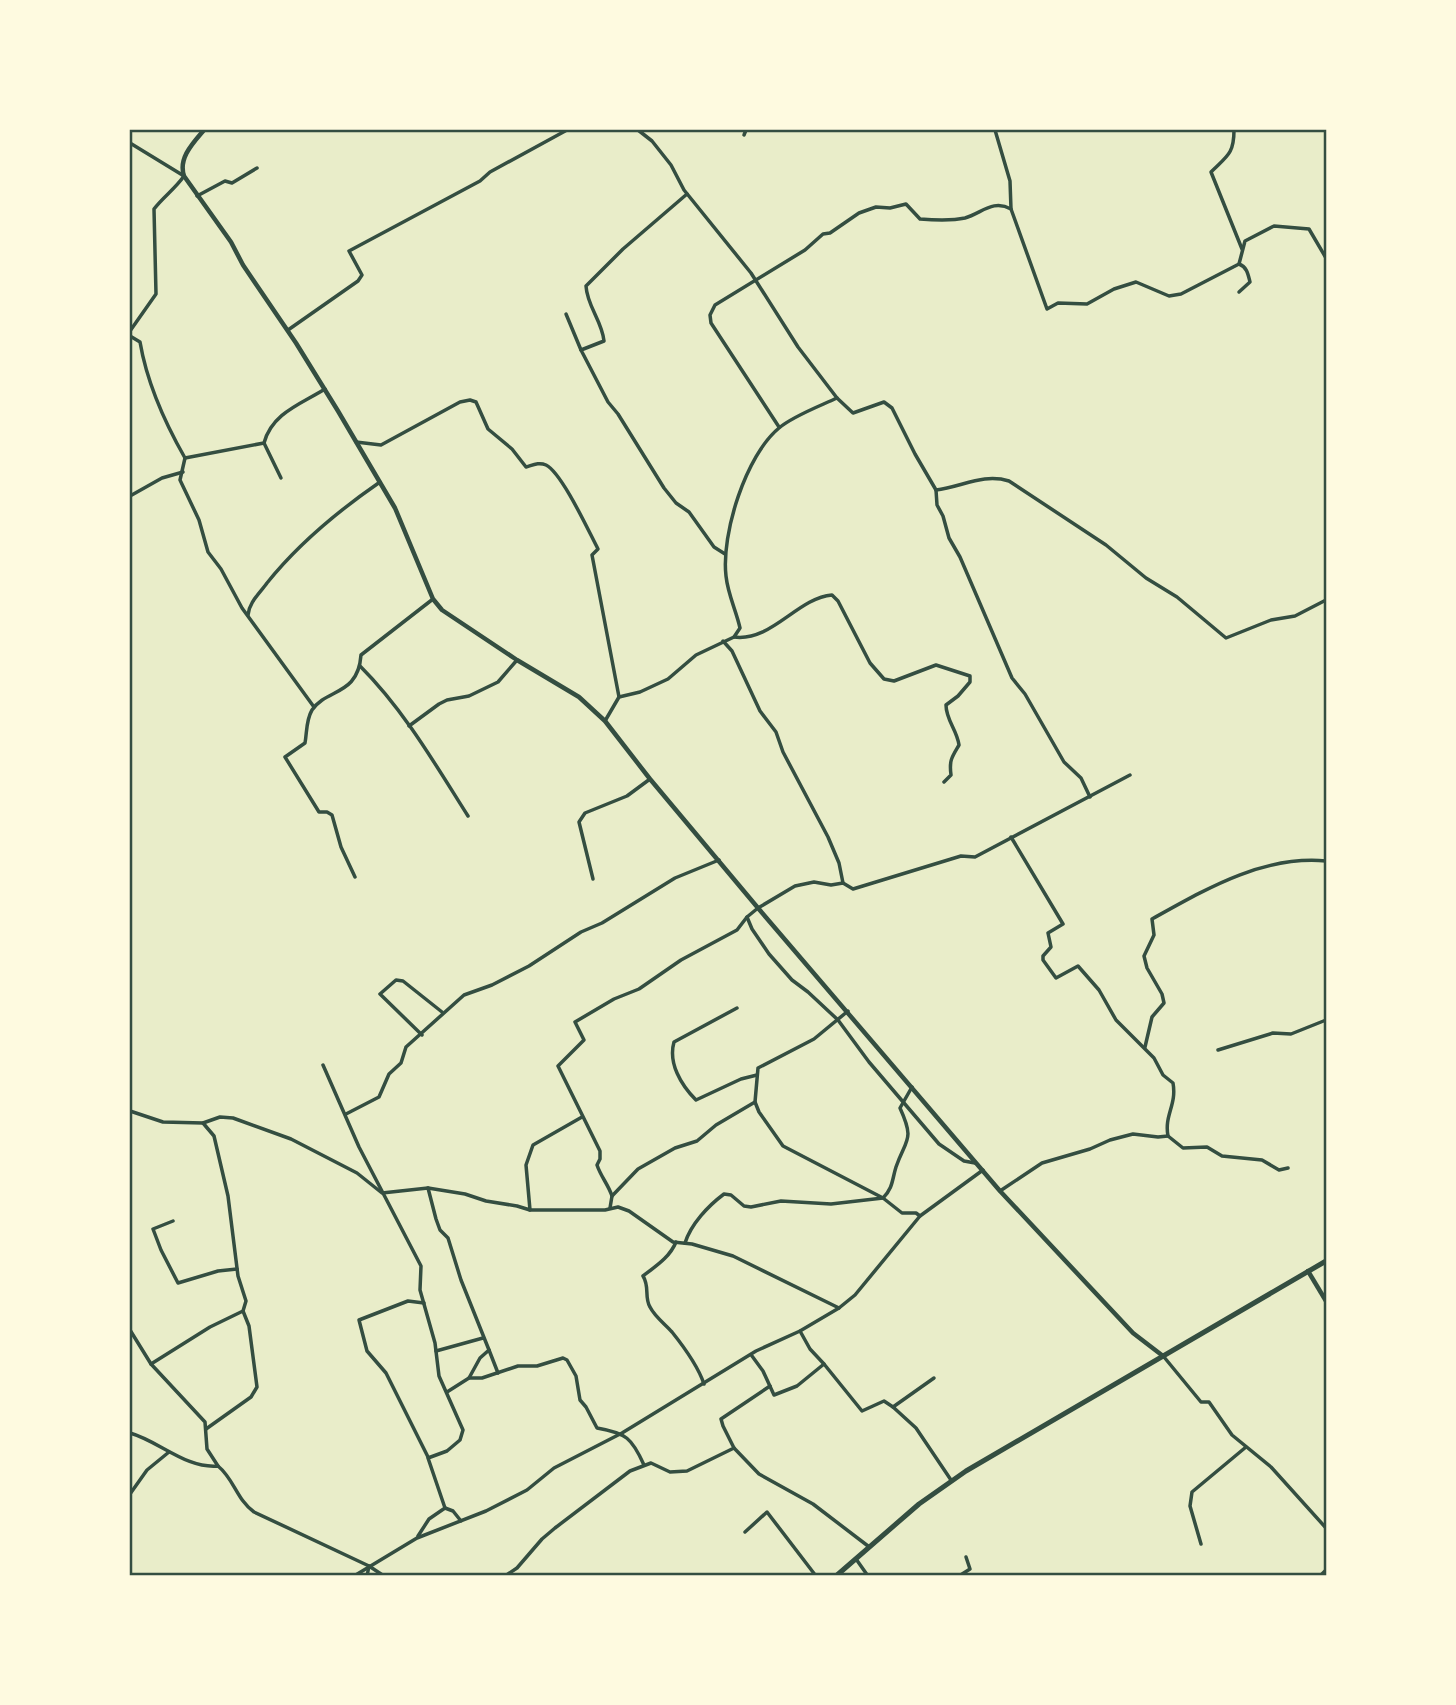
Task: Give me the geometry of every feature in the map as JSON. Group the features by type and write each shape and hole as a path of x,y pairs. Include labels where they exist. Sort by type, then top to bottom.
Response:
{"main road":[{"path":"836,1576 868,1546 952,1481 1034,1430 1326,1261"}],"street":[{"path":"204,130 188,148 181,168 184,176 288,330 380,482 395,508 433,599 442,610 579,697 606,721 650,779 758,908 1000,1191 1133,1333 1164,1356 1201,1402 1209,1402 1232,1434 1271,1467 1326,1528"},
{"path":"288,330 358,281 362,275 360,267 349,251 480,181 490,172 567,130"},
{"path":"638,130 658,149 687,194 756,281 798,347 837,398 853,413 884,402 892,408 936,490 937,505 949,538 960,557 1012,678 1036,711 1064,762 1081,778 1090,797"},
{"path":"744,135 747,130"},
{"path":"995,130 1010,181 1011,209 1046,309 1069,302 1087,304 1114,289 1136,282 1169,296 1181,294 1239,264 1245,241 1274,226 1309,229 1326,258"},
{"path":"1234,130 1232,150 1226,160 1211,172 1242,251"},
{"path":"130,143 184,176"},
{"path":"197,196 225,181 232,183 257,168"},
{"path":"184,176 154,209 156,294 130,333 140,342 142,356 165,424 185,458 180,480 199,520 208,552 248,615 314,707"},
{"path":"581,350 604,341 603,331 591,307 586,286 623,249 687,194"},
{"path":"779,427 711,323 710,315 715,305 805,250 824,234 830,233 859,213 876,207 890,208 906,204 920,219 930,220 963,218 994,205 1003,204 1011,209"},
{"path":"1239,264 1247,272 1250,282 1239,292"},
{"path":"566,314 608,402 664,488 676,503 689,512 714,547 725,554"},
{"path":"281,478 264,443 268,429 290,409 325,389"},
{"path":"734,637 740,628 730,600 725,554 736,503 754,458 779,427 837,398"},
{"path":"356,442 381,445 417,428 460,402 470,400 476,402 488,429 512,449 526,467 536,463 544,464 552,470 580,514 598,550 592,555 619,697 606,721"},
{"path":"185,458 264,443"},
{"path":"130,496 162,478 183,472"},
{"path":"936,490 994,476 1009,481 1106,545 1146,578 1177,597 1226,638 1271,620 1295,616 1326,600"},
{"path":"248,615 253,601 296,550 345,507 380,482"},
{"path":"619,697 640,692 668,679 696,655 723,640 744,638 762,631 806,605 832,596 838,601 870,663 884,679 894,681 936,665 970,676 970,681 958,696 946,705 959,745 949,761 951,775 944,782"},
{"path":"355,877 341,847 332,815 319,812 285,758 305,743 307,719 314,707 343,689 360,666 361,655 433,599"},
{"path":"723,640 732,651 760,710 776,732 783,752 828,836 839,863 843,883"},
{"path":"409,726 447,700 469,696 498,682 517,660"},
{"path":"360,666 409,726 468,816"},
{"path":"610,1208 612,1196 608,1183 598,1168 600,1152 558,1066 584,1040 575,1022 614,999 639,989 681,960 737,930 758,908 795,886 814,882 831,885 843,883 853,889 961,856 975,858 1130,775"},
{"path":"593,879 579,822 585,813 627,796 650,779"},
{"path":"1011,837 1063,924 1048,933 1051,947 1043,960 1051,974 1056,978 1078,966 1099,990 1116,1020 1154,1058 1163,1074 1173,1083 1175,1102 1167,1121 1168,1136"},
{"path":"346,1114 379,1097 390,1074 401,1063 406,1047 464,995 492,985 529,966 581,932 602,923 675,878 719,860"},
{"path":"1145,1049 1144,1042 1152,1017 1164,1003 1144,956 1154,935 1152,919 1205,890 1260,867 1283,862 1326,861"},
{"path":"747,917 751,929 769,954 792,981 838,1020 869,1062 939,1144 964,1161 978,1164"},
{"path":"422,1035 380,994 396,980 402,981 442,1012"},
{"path":"737,1008 674,1041 671,1053 682,1086 696,1100 741,1079 757,1075"},
{"path":"848,1011 814,1040 758,1068 755,1102 762,1118 783,1146 883,1198 902,1213 916,1213 920,1216"},
{"path":"1218,1050 1273,1033 1291,1034 1326,1020"},
{"path":"323,1065 382,1193 421,1266 419,1278 439,1376 463,1430 460,1440 447,1451 428,1458"},
{"path":"685,1243 688,1233 708,1207 724,1194 730,1195 744,1206 751,1207 781,1201 831,1204 883,1198 893,1185 898,1161 906,1149 907,1123 900,1108 913,1087"},
{"path":"612,1196 644,1165 675,1148 696,1141 716,1125 755,1102"},
{"path":"130,1111 163,1122 203,1123 220,1117 233,1118 291,1139 358,1173 382,1193 428,1188 466,1194 530,1210 605,1210 618,1207 629,1211 666,1238 742,1260 839,1308"},
{"path":"530,1210 526,1165 533,1145 582,1117"},
{"path":"203,1123 214,1136 221,1165 246,1301 243,1311 249,1326 257,1387 251,1396 206,1429"},
{"path":"1000,1191 1030,1170 1059,1157 1133,1134 1168,1136 1183,1147 1207,1147 1222,1156 1262,1160 1279,1170 1288,1168"},
{"path":"354,1576 417,1538 527,1490 554,1468 622,1433 752,1356 756,1351 800,1331 839,1308 855,1294 920,1216 983,1169"},
{"path":"428,1188 440,1230 448,1238 461,1280 498,1373"},
{"path":"173,1220 153,1229 178,1283 238,1269"},
{"path":"676,1242 673,1250 643,1276 648,1287 647,1298 650,1307 684,1348 704,1384"},
{"path":"1308,1271 1326,1301"},
{"path":"424,1303 408,1301 359,1320 367,1351 386,1373 408,1419 417,1431 445,1508"},
{"path":"151,1364 210,1327 243,1311"},
{"path":"130,1330 151,1364 205,1422 207,1449 229,1477 247,1507 369,1566 384,1576"},
{"path":"800,1331 810,1349 862,1411 884,1401 893,1407 916,1429 952,1481"},
{"path":"436,1352 483,1338"},
{"path":"447,1392 469,1378 480,1358 489,1350"},
{"path":"752,1356 763,1371 774,1395 797,1386 824,1364"},
{"path":"469,1378 482,1378 518,1366 537,1366 563,1358 576,1376 580,1400 597,1428 622,1433 635,1446 644,1465"},
{"path":"893,1407 934,1378"},
{"path":"770,1386 721,1419 734,1448 759,1474 813,1503 868,1546"},
{"path":"130,1433 208,1467 218,1466"},
{"path":"1201,1544 1190,1506 1192,1492 1246,1447"},
{"path":"505,1576 517,1568 555,1528 630,1471 651,1462 670,1472 687,1471 734,1448"},
{"path":"130,1494 147,1470 169,1452"},
{"path":"445,1508 453,1511 461,1521"},
{"path":"417,1538 429,1519 445,1508"},
{"path":"745,1532 767,1512 816,1576"},
{"path":"959,1576 970,1569 965,1557"},
{"path":"855,1558 868,1576"},
{"path":"368,1576 369,1566"},
{"path":"1320,1576 1326,1570"}]}
